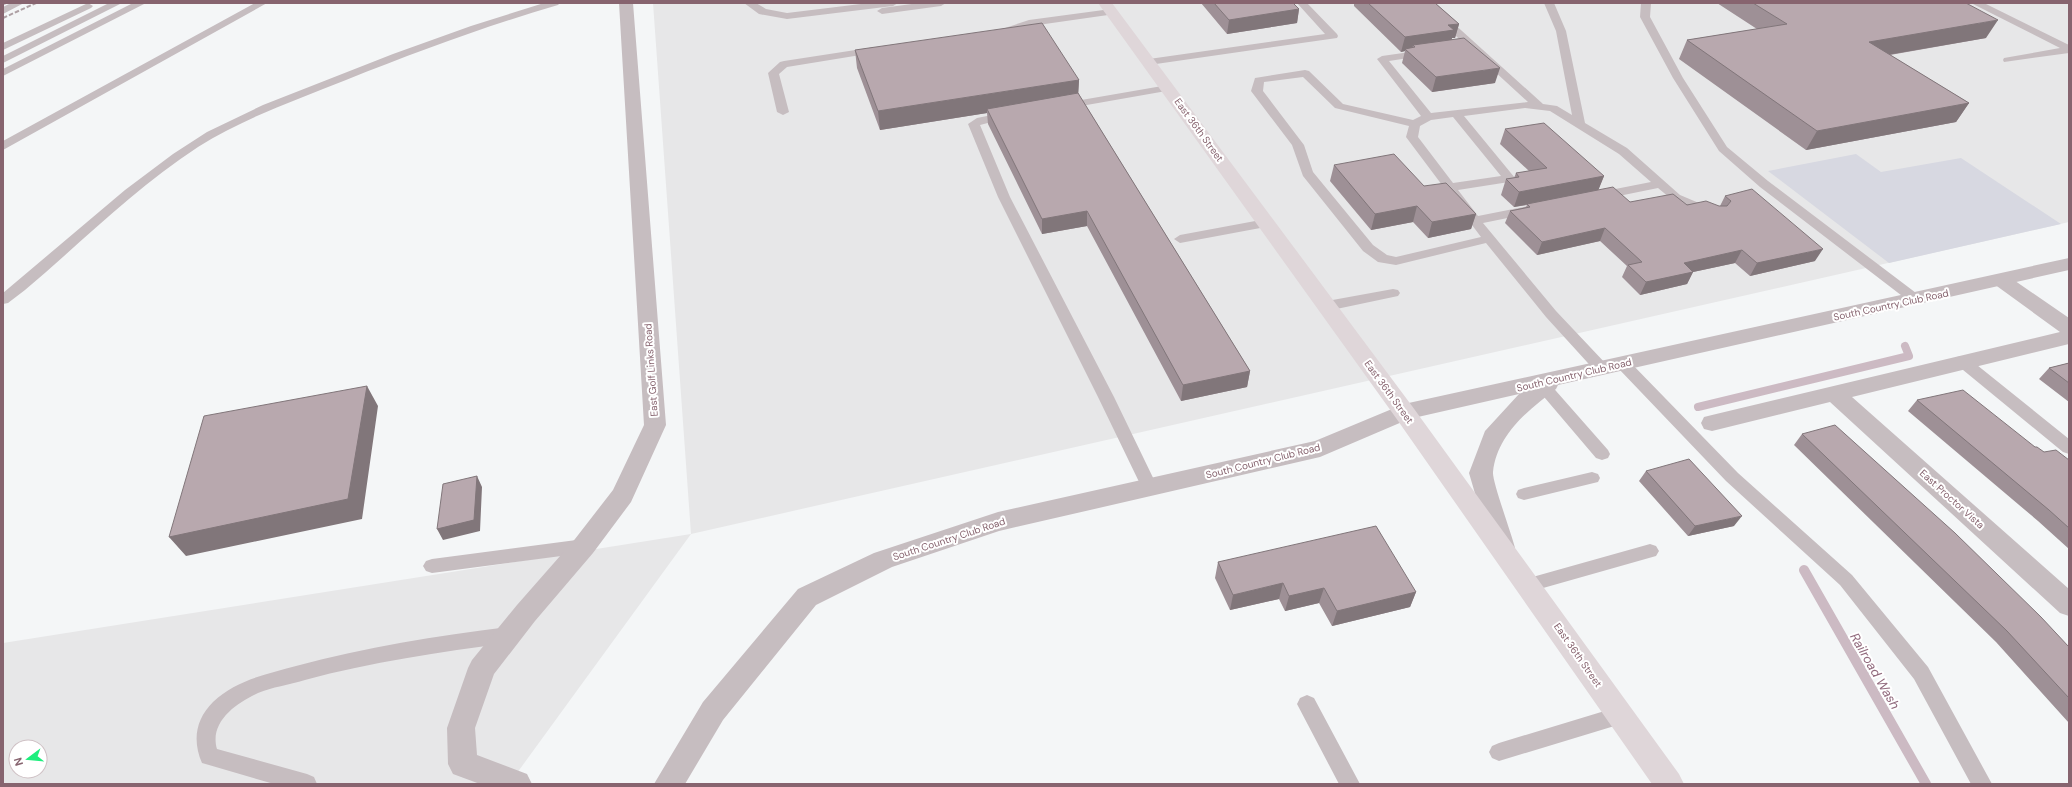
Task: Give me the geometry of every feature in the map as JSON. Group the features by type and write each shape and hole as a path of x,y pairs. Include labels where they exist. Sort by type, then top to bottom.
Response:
{"main road":[{"name":"East 36th Street","path":"1108,7 1529,585 1669,784"}],"street":[{"name":"East Golf Links Road","path":"517,784 463,764 461,728 482,668 508,635 584,546 623,495 655,425 626,3"},
{"name":"South Country Club Road","path":"669,784 713,711 807,597 883,560 998,522 1320,448 1404,412 1549,383 1602,368 2069,264"},
{"path":"2001,280 2069,328"},
{"path":"1712,423 1962,361 2069,337"},
{"path":"1504,551 1481,473 1493,437 1521,404 1549,383"},
{"name":"East Proctor Vista","path":"1834,393 2069,605"}],"lane":[{"path":"3,11 19,3"},
{"path":"3,47 94,3"},
{"path":"3,60 117,3"},
{"path":"3,73 140,3"},
{"path":"3,146 262,3"},
{"path":"3,304 8,297 86,229 192,146 228,125 275,104 475,26 555,3"},
{"path":"749,3 763,12 787,16 894,3"},
{"path":"828,12 859,14 941,3"},
{"path":"1149,62 1333,36 1302,3"},
{"path":"1425,3 1540,106"},
{"path":"1550,3 1561,31 1580,125"},
{"path":"1646,3 1645,17 1678,78 1723,149 1764,184 1915,299"},
{"path":"1976,3 2069,50"},
{"path":"988,34 1004,31 1029,23 1108,7"},
{"path":"1458,48 1472,46"},
{"path":"783,112 773,73 784,64 886,49"},
{"path":"2008,60 2069,50"},
{"path":"1428,117 1382,59 1435,51"},
{"path":"1488,239 1396,261 1383,259 1368,248 1306,173 1298,144 1257,91 1259,80 1305,73 1339,106 1415,124 1428,117 1525,105 1554,108 1623,151 1676,198 1717,214"},
{"path":"1056,107 1168,88"},
{"path":"1018,113 981,120 974,124 1004,197 1106,397 1150,488"},
{"path":"1450,188 1510,178 1456,113"},
{"path":"1415,124 1412,137 1474,221 1566,333 1602,368"},
{"path":"1583,200 1661,184"},
{"path":"1474,221 1537,209"},
{"path":"1180,239 1266,223"},
{"path":"1327,306 1393,293"},
{"path":"1962,361 2069,448"},
{"path":"1623,364 1732,477 1846,580 1921,673 1982,784"},
{"path":"1549,383 1602,454"},
{"path":"1524,494 1592,478"},
{"path":"432,566 584,546"},
{"path":"1529,585 1650,551"},
{"path":"307,784 209,756 205,746 205,732 212,717 224,704 250,688 324,666 417,646 508,635"},
{"path":"1307,704 1350,784"},
{"path":"1499,752 1621,715"}],"shaded area":[{"path":"653,3 2069,3 2069,222 691,534"},
{"path":"1856,154 1881,172 1961,158 2061,224 1889,263 1768,171"},
{"path":"691,534 509,784 3,784 3,643"}],"building":[{"path":"1214,3 1293,3 1299,9 1229,20"},
{"path":"1368,3 1435,3 1459,24 1448,25 1454,30 1405,37"},
{"path":"1753,3 1966,3 1998,20 1869,42 1969,103 1817,131 1687,40 1787,24"},
{"path":"1042,23 1079,80 878,111 855,50"},
{"path":"1464,38 1500,68 1436,77 1405,49 1415,47 1413,45"},
{"path":"1078,93 1250,371 1183,385 1087,211 1042,219 987,109"},
{"path":"1544,123 1604,176 1519,192 1506,179 1519,177 1516,173 1547,168 1505,129"},
{"path":"1394,154 1424,186 1446,183 1476,214 1432,222 1417,206 1375,214 1334,165"},
{"path":"1613,187 1630,202 1673,194 1687,205 1706,201 1719,206 1727,206 1731,201 1725,196 1752,189 1823,249 1757,263 1742,250 1684,263 1693,272 1646,282 1628,265 1642,262 1605,228 1542,242 1510,211 1530,207 1527,204"},
{"path":"2069,363 2069,383 2049,368"},
{"path":"367,386 348,499 169,537 204,416"},
{"path":"1963,390 2035,447 2044,452 2056,450 2069,460 2069,528 1917,400"},
{"path":"1835,425 1955,533 2041,617 2069,647 2069,698 2007,631 1802,434"},
{"path":"1689,459 1742,516 1695,526 1646,471"},
{"path":"477,476 474,520 437,529 443,484"},
{"path":"1376,526 1416,592 1337,611 1324,588 1289,596 1283,583 1233,595 1218,562"}],"waterway":[{"path":"1698,407 1909,356 1905,346"},
{"name":"Railroad Wash","path":"1804,570 1926,784"}],"railway":[{"path":"3,18 36,3"}]}
